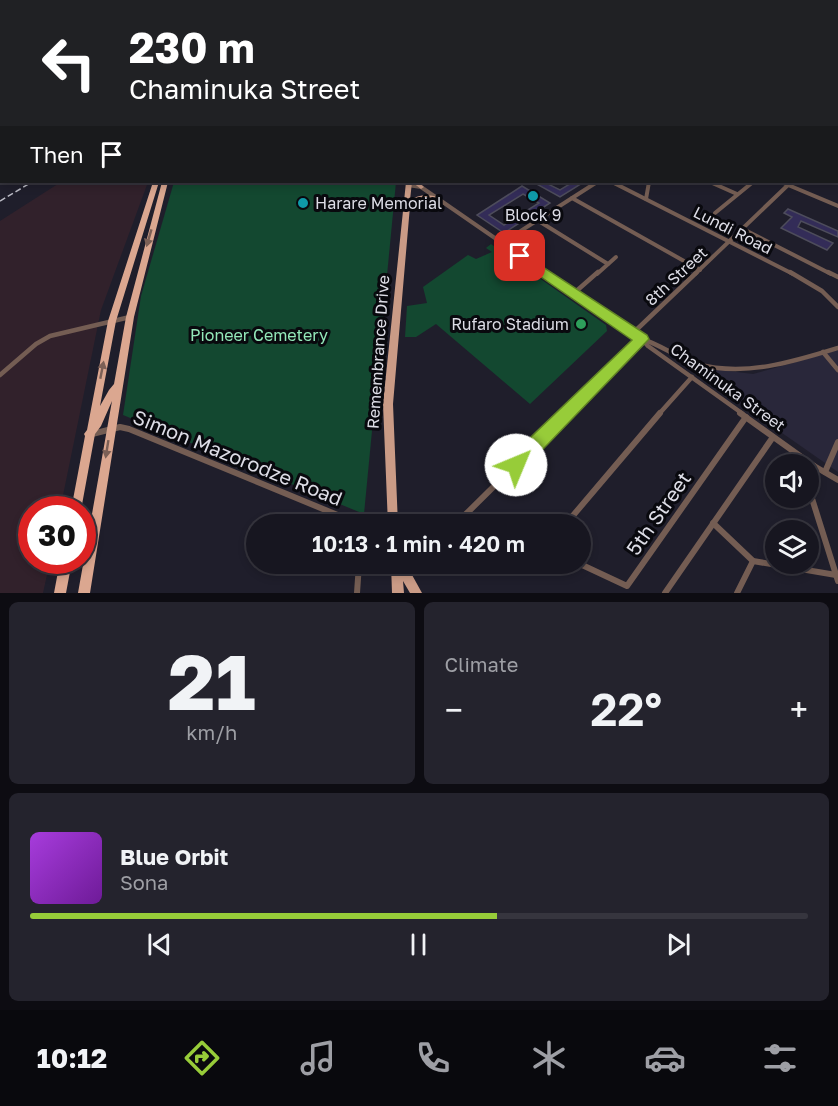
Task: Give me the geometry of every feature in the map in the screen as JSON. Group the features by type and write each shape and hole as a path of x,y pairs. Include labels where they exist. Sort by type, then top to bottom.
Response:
{"highway":[{"path":"78,496 112,321 156,183"},
{"name":"Simon Mazorodze Road","path":"84,593 130,317 165,183"},
{"path":"89,434 100,423 107,396 117,387"},
{"path":"60,593 64,574"}],"main road":[{"path":"417,183 424,189"},
{"name":"Remembrance Drive","path":"393,514 388,404 409,185"},
{"path":"406,206 418,197 437,198"},
{"path":"398,574 398,593"},
{"path":"404,574 416,593"}],"street":[{"path":"502,243 595,183"},
{"name":"Lundi Road","path":"614,183 810,283 838,307"},
{"path":"646,199 649,183"},
{"path":"712,183 737,194"},
{"path":"715,213 752,183"},
{"path":"783,183 838,206"},
{"name":"8th Street","path":"632,334 795,183"},
{"path":"409,185 424,189"},
{"name":"Chaminuka Street","path":"424,189 573,294 642,339 648,346 798,454"},
{"path":"572,198 700,270"},
{"path":"537,220 608,264"},
{"path":"743,229 838,276"},
{"path":"573,294 616,257"},
{"path":"0,375 44,339 60,332 130,317"},
{"path":"466,514 642,339 694,363 729,368 764,368 838,348"},
{"path":"823,352 838,370"},
{"path":"574,514 692,377"},
{"name":"5th Street","path":"591,569 627,586 746,417"},
{"name":"Simon Mazorodze Road","path":"89,434 110,429 129,429 335,514"},
{"path":"665,593 773,436"},
{"path":"825,472 838,442"},
{"name":"Chaminuka Street","path":"819,469 838,480"},
{"path":"713,523 753,561 837,578 815,508"},
{"path":"737,593 753,561"},
{"path":"357,593 358,574"}],"shaded area":[{"path":"59,183 148,183 101,310 63,496 18,496 18,574 47,574 43,593 0,593 0,221"},
{"path":"838,350 838,472 819,459 819,454 812,454 699,375 705,368 753,374"}],"green space":[{"name":"Pioneer Cemetery","path":"174,183 396,183 364,514 123,415 141,296"},
{"name":"Rufaro Stadium","path":"491,244 606,325 607,331 530,404 436,324 416,337 405,337 407,306 427,303 423,287 468,255 476,259 492,252 486,248"}],"building":[{"path":"535,183 546,183 560,190 571,183 582,183 560,197"},
{"path":"522,186 550,203 504,233 477,215","holes":["523,194 539,203 504,225 489,215"]},
{"path":"788,209 838,231 838,237 801,221 798,227 833,243 827,250 781,228 792,217 784,213"}],"railway":[{"path":"0,201 30,183"}],"place":[{"name":"Block 9","path":"533,196"},
{"name":"Harare Memorial","path":"303,203"},
{"name":"Rufaro Stadium","path":"581,324"}],"route":[{"path":"516,465 642,339 520,256"}]}
